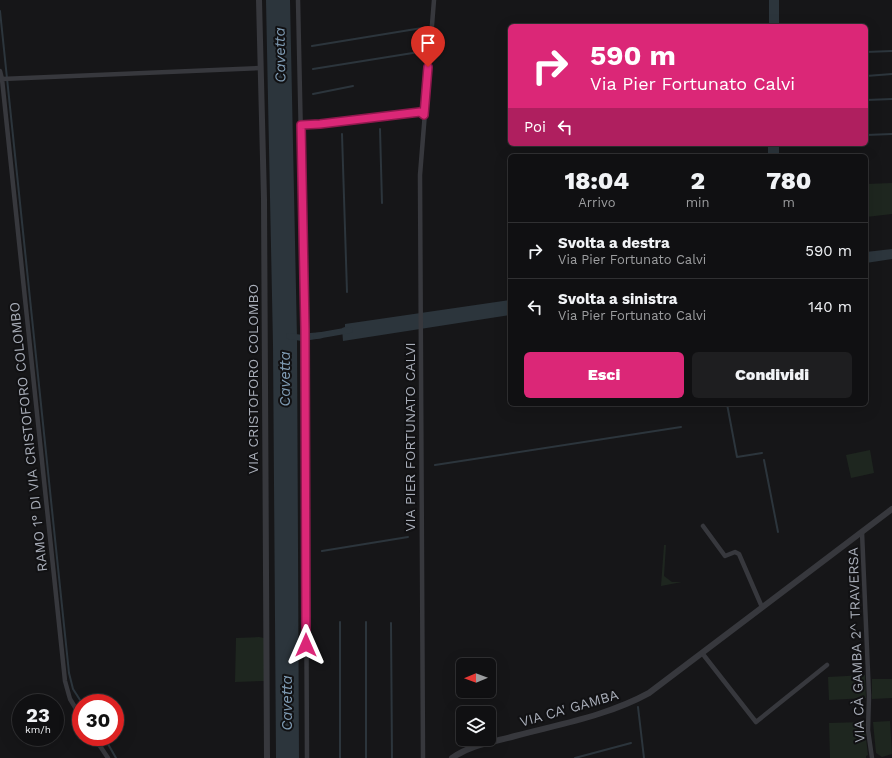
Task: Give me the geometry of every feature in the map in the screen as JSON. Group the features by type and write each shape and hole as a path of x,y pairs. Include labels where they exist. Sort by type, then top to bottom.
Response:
{"street":[{"name":"VIA CRISTOFORO COLOMBO","path":"259,0 265,330 267,758"},
{"path":"298,0 305,329 306,758"},
{"name":"VIA PIER FORTUNATO CALVI","path":"423,758 420,175 434,0"},
{"path":"6,78 260,68"},
{"name":"RAMO 1° DI VIA CRISTOFORO COLOMBO","path":"0,71 6,78 64,681 72,702"},
{"path":"301,125 420,112 424,115"},
{"name":"VIA CA' GAMBA","path":"452,758 462,751 479,746 602,714 624,706 657,688 892,509"},
{"path":"703,526 725,556 735,552 739,554 762,607"},
{"name":"VIA CÀ GAMBA 2^ TRAVERSA","path":"862,532 869,696 868,730 872,758"},
{"path":"702,653 756,722 827,665"},
{"path":"100,746 108,758"}],"shaded area":[{"path":"892,183 892,214 868,217 868,184"},
{"path":"870,450 874,473 851,478 846,455"},
{"path":"664,545 666,545 664,576 672,582 682,582 661,586"},
{"path":"236,638 264,638 264,681 235,682"},
{"path":"865,675 866,698 829,700 828,677"},
{"path":"872,679 892,679 892,698 872,699"},
{"path":"890,721 892,754 882,757 876,753 873,722"},
{"path":"864,722 868,755 866,758 830,758 829,723"}],"water":[{"name":"Cavetta","path":"266,0 290,0 297,338 299,758 276,758 273,345"},
{"path":"769,0 779,0 779,24 769,24"},
{"path":"768,146 779,146 779,154 768,154"},
{"path":"892,249 892,259 868,263 868,252"},
{"path":"508,300 508,315 343,341 342,328 345,327 345,324"},
{"path":"323,332 323,338 310,340 310,338 308,338 310,333"}],"waterway":[{"path":"0,11 69,673 73,689 76,694"},
{"path":"312,46 422,28"},
{"path":"868,52 892,51"},
{"path":"313,69 419,52"},
{"path":"868,76 892,74"},
{"path":"313,94 353,86"},
{"path":"868,100 892,99"},
{"path":"380,129 382,203"},
{"path":"342,134 347,292"},
{"path":"868,135 892,134"},
{"path":"316,336 350,330"},
{"path":"289,336 302,338"},
{"path":"727,406 737,457 762,453"},
{"path":"435,465 681,427"},
{"path":"764,460 778,532"},
{"path":"322,551 408,537"},
{"path":"340,622 340,758"},
{"path":"366,622 366,758"},
{"path":"391,623 392,758"},
{"path":"638,707 644,758"},
{"path":"575,758 631,743"},
{"path":"109,746 116,758"}],"route":[{"path":"306,645 305,329 301,125 420,112 424,115 428,67"}]}
